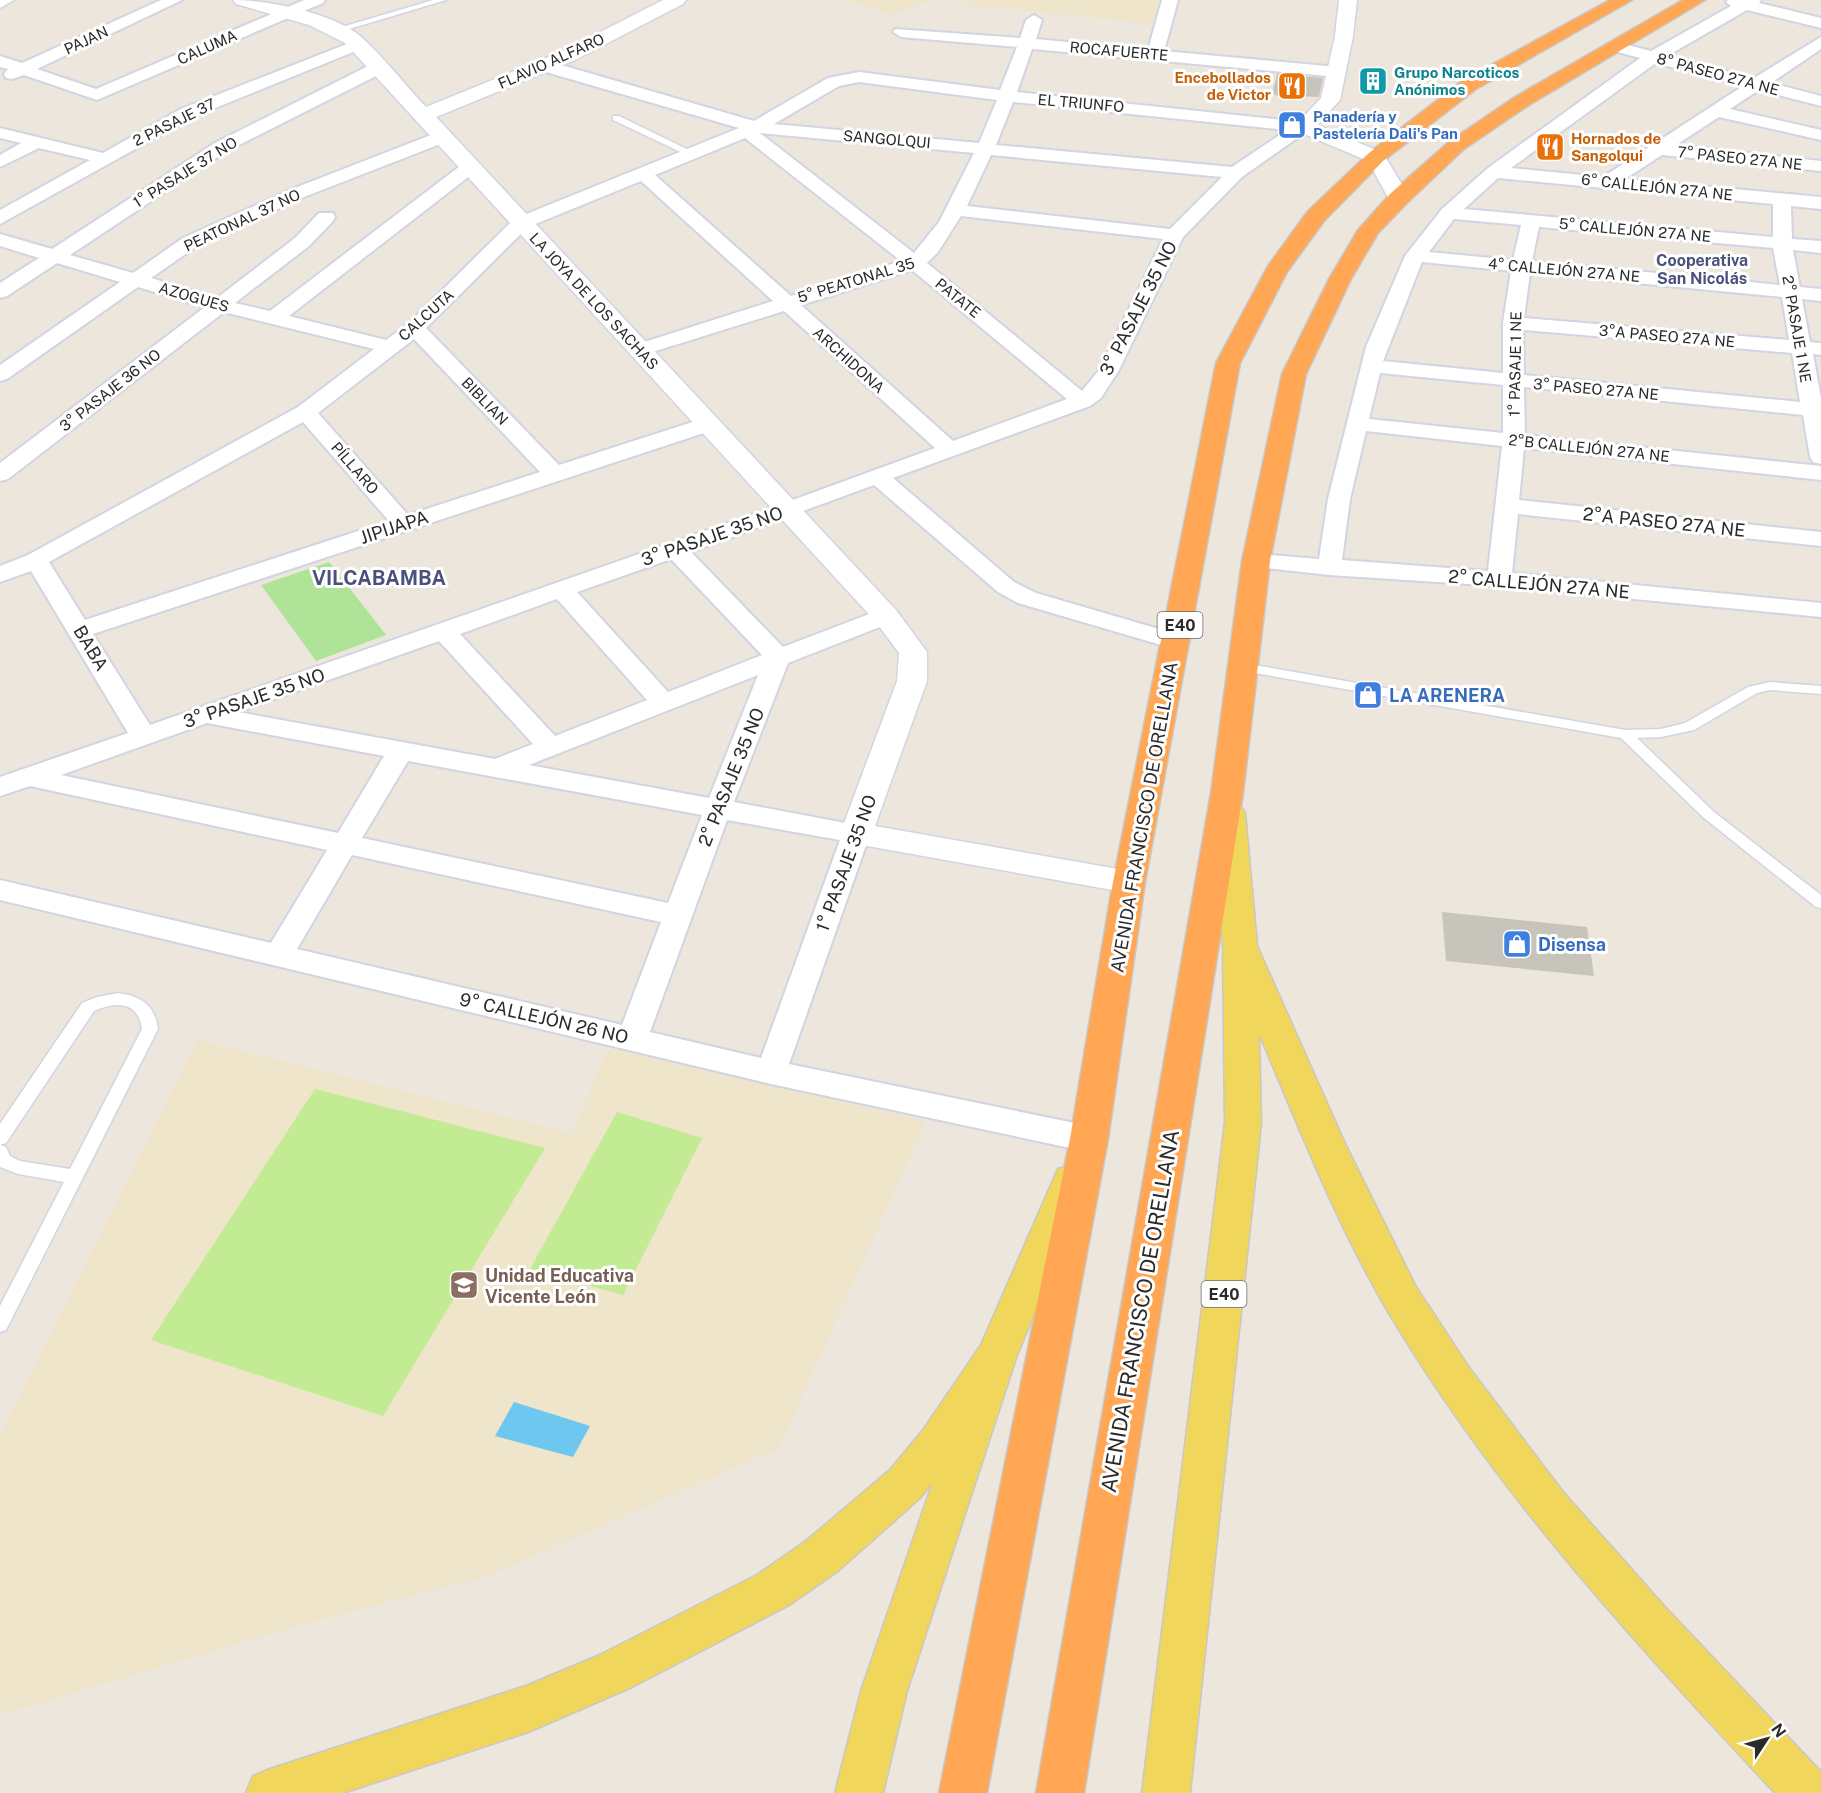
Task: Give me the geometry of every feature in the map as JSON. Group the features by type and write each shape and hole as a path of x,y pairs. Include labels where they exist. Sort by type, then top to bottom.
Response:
{"highway":[{"name":"AVENIDA FRANCISCO DE ORELLANA","path":"963,1793 1089,1139 1129,882 1177,642 1228,363 1283,262 1316,216 1376,157 1469,85 1623,0"},
{"name":"AVENIDA FRANCISCO DE ORELLANA","path":"1060,1793 1227,793 1256,561 1294,374 1340,279 1369,230 1399,198 1457,146 1522,100 1696,0"}],"main road":[{"name":"AVENIDA FRANCISCO DE ORELLANA","path":"1166,1793 1243,1123 1240,946 1227,793"},
{"path":"1240,946 1302,1093 1366,1232 1411,1314 1466,1400 1534,1492 1614,1586 1808,1793"},
{"name":"AVENIDA FRANCISCO DE ORELLANA","path":"859,1793 884,1691 997,1355 1089,1139"},
{"path":"270,1793 528,1709 616,1671 772,1590 822,1556 905,1484 938,1443 997,1355"}],"street":[{"path":"0,3 5,0"},
{"name":"PAJAN","path":"0,81 174,0"},
{"name":"LA JOYA DE LOS SACHAS","path":"242,0 336,30 357,45 886,616 914,652"},
{"name":"CALUMA","path":"22,69 97,95 317,0"},
{"name":"FLAVIO ALFARO","path":"422,116 545,66 677,0"},
{"path":"1155,55 1170,0"},
{"path":"1348,0 1337,72 1330,100 1304,127 1376,157 1399,198"},
{"path":"1726,0 1749,3 1821,23"},
{"path":"1329,568 1339,499 1376,347 1415,256 1449,213 1494,172 1653,57 1749,3"},
{"path":"1668,17 1702,28"},
{"name":"5° PEATONAL 35","path":"639,350 915,263 926,257 957,210 1006,96 1034,20"},
{"name":"ROCAFUERTE","path":"901,32 1337,72"},
{"path":"1608,182 1821,42"},
{"name":"2 PASAJE 37","path":"0,218 187,112 357,45"},
{"name":"8° PASEO 27A NE","path":"1616,46 1821,101"},
{"path":"0,61 22,69"},
{"name":"SANGOLQUI","path":"545,66 752,129 984,147 1236,173"},
{"name":"1° PASAJE 37 NO","path":"0,292 221,147 378,69"},
{"name":"EL TRIUNFO","path":"859,77 1006,96 1162,103 1304,127"},
{"name":"CALCUTA","path":"0,575 36,560 306,412 416,328 521,223 752,129 834,82 859,77"},
{"path":"1716,111 1821,135"},
{"name":"3° PASAJE 35 NO","path":"0,787 787,510 1082,401 1093,393 1109,370 1174,236 1236,173 1304,127"},
{"name":"PATATE","path":"752,129 1082,401"},
{"path":"0,133 103,158"},
{"name":"PEATONAL 37 NO","path":"0,375 196,239 298,193 442,137"},
{"path":"0,162 38,141"},
{"name":"7° PASEO 27A NE","path":"1659,149 1819,166"},
{"path":"1788,200 1819,166"},
{"path":"273,319 470,167"},
{"name":"6° CALLEJÓN 27A NE","path":"1494,172 1821,203"},
{"name":"ARCHIDONA","path":"643,173 784,303 950,449"},
{"name":"2° PASAJE 1 NE","path":"1788,200 1782,243 1799,347 1816,410 1821,457"},
{"path":"957,210 1174,236"},
{"name":"5° CALLEJÓN 27A NE","path":"1449,213 1821,247"},
{"name":"3° PASAJE 36 NO","path":"0,474 11,455 220,305 302,242 326,217"},
{"name":"1° PASAJE 1 NE","path":"1499,579 1514,440 1513,323 1521,266 1531,221"},
{"name":"AZOGUES","path":"0,240 220,305 389,347"},
{"name":"4° CALLEJÓN 27A NE","path":"1415,256 1821,295"},
{"name":"3°A PASEO 27A NE","path":"1513,323 1821,349"},
{"name":"BIBLIAN","path":"416,328 555,474"},
{"name":"3° PASEO 27A NE","path":"1371,366 1816,410"},
{"name":"PÍLLARO","path":"306,412 404,524"},
{"name":"JIPIJAPA","path":"80,630 708,424"},
{"name":"2°B CALLEJÓN 27A NE","path":"1357,424 1821,473"},
{"path":"878,477 1006,587 1052,607 1177,642"},
{"name":"2°A PASEO 27A NE","path":"1508,506 1821,539"},
{"path":"674,548 778,657"},
{"name":"BABA","path":"36,560 144,737"},
{"name":"2° CALLEJÓN 27A NE","path":"1256,561 1499,579 1821,610"},
{"path":"561,589 664,703"},
{"path":"497,768 886,616"},
{"path":"444,631 549,747"},
{"name":"1° PASAJE 35 NO","path":"771,1072 912,681 914,652"},
{"name":"2° PASAJE 35 NO","path":"632,1038 718,808 778,657"},
{"path":"205,715 1129,882"},
{"path":"278,957 400,750"},
{"path":"29,777 677,915"},
{"name":"9° CALLEJÓN 26 NO","path":"0,890 771,1072 1089,1139"}],"lane":[{"path":"336,30 442,0"},
{"path":"616,118 692,154"},
{"path":"1243,668 1625,734 1661,733 1689,727 1753,690 1770,686 1821,690"},
{"path":"1625,734 1709,815 1821,903"},
{"path":"0,1138 88,1006 110,998 137,1002 145,1009 150,1018 150,1029 0,1324"},
{"path":"0,1152 4,1161 18,1167 75,1177"}],"shaded area":[{"path":"848,0 931,0 892,15"},
{"path":"979,0 1164,0 1156,24 962,4"},
{"name":"Unidad Educativa Vicente León","path":"198,1040 572,1133 608,1048 926,1121 779,1448 488,1576 297,1626 0,1715 0,1436"}],"green space":[{"path":"329,562 386,635 316,661 261,585"},
{"path":"315,1089 545,1148 383,1416 151,1340"},
{"path":"617,1112 702,1138 623,1295 530,1269"}],"water":[{"path":"514,1402 590,1426 573,1457 495,1436"}],"building":[{"name":"Encebollados de Victor","path":"1277,74 1323,78 1319,97 1272,95"},
{"name":"Disensa","path":"1442,912 1587,927 1594,976 1446,961"}],"place":[{"name":"Grupo Narcoticos Anónimos","path":"1373,81"},
{"name":"Encebollados de Victor","path":"1292,86"},
{"name":"Panadería y Pastelería Dali's Pan","path":"1292,125"},
{"name":"Hornados de Sangolqui","path":"1550,147"},
{"name":"LA ARENERA","path":"1368,695"},
{"name":"Disensa","path":"1517,944"},
{"name":"Unidad Educativa Vicente León","path":"464,1285"}],"district":[{"name":"Cooperativa San Nicolás","path":"1702,269"},
{"name":"VILCABAMBA","path":"379,578"}]}
